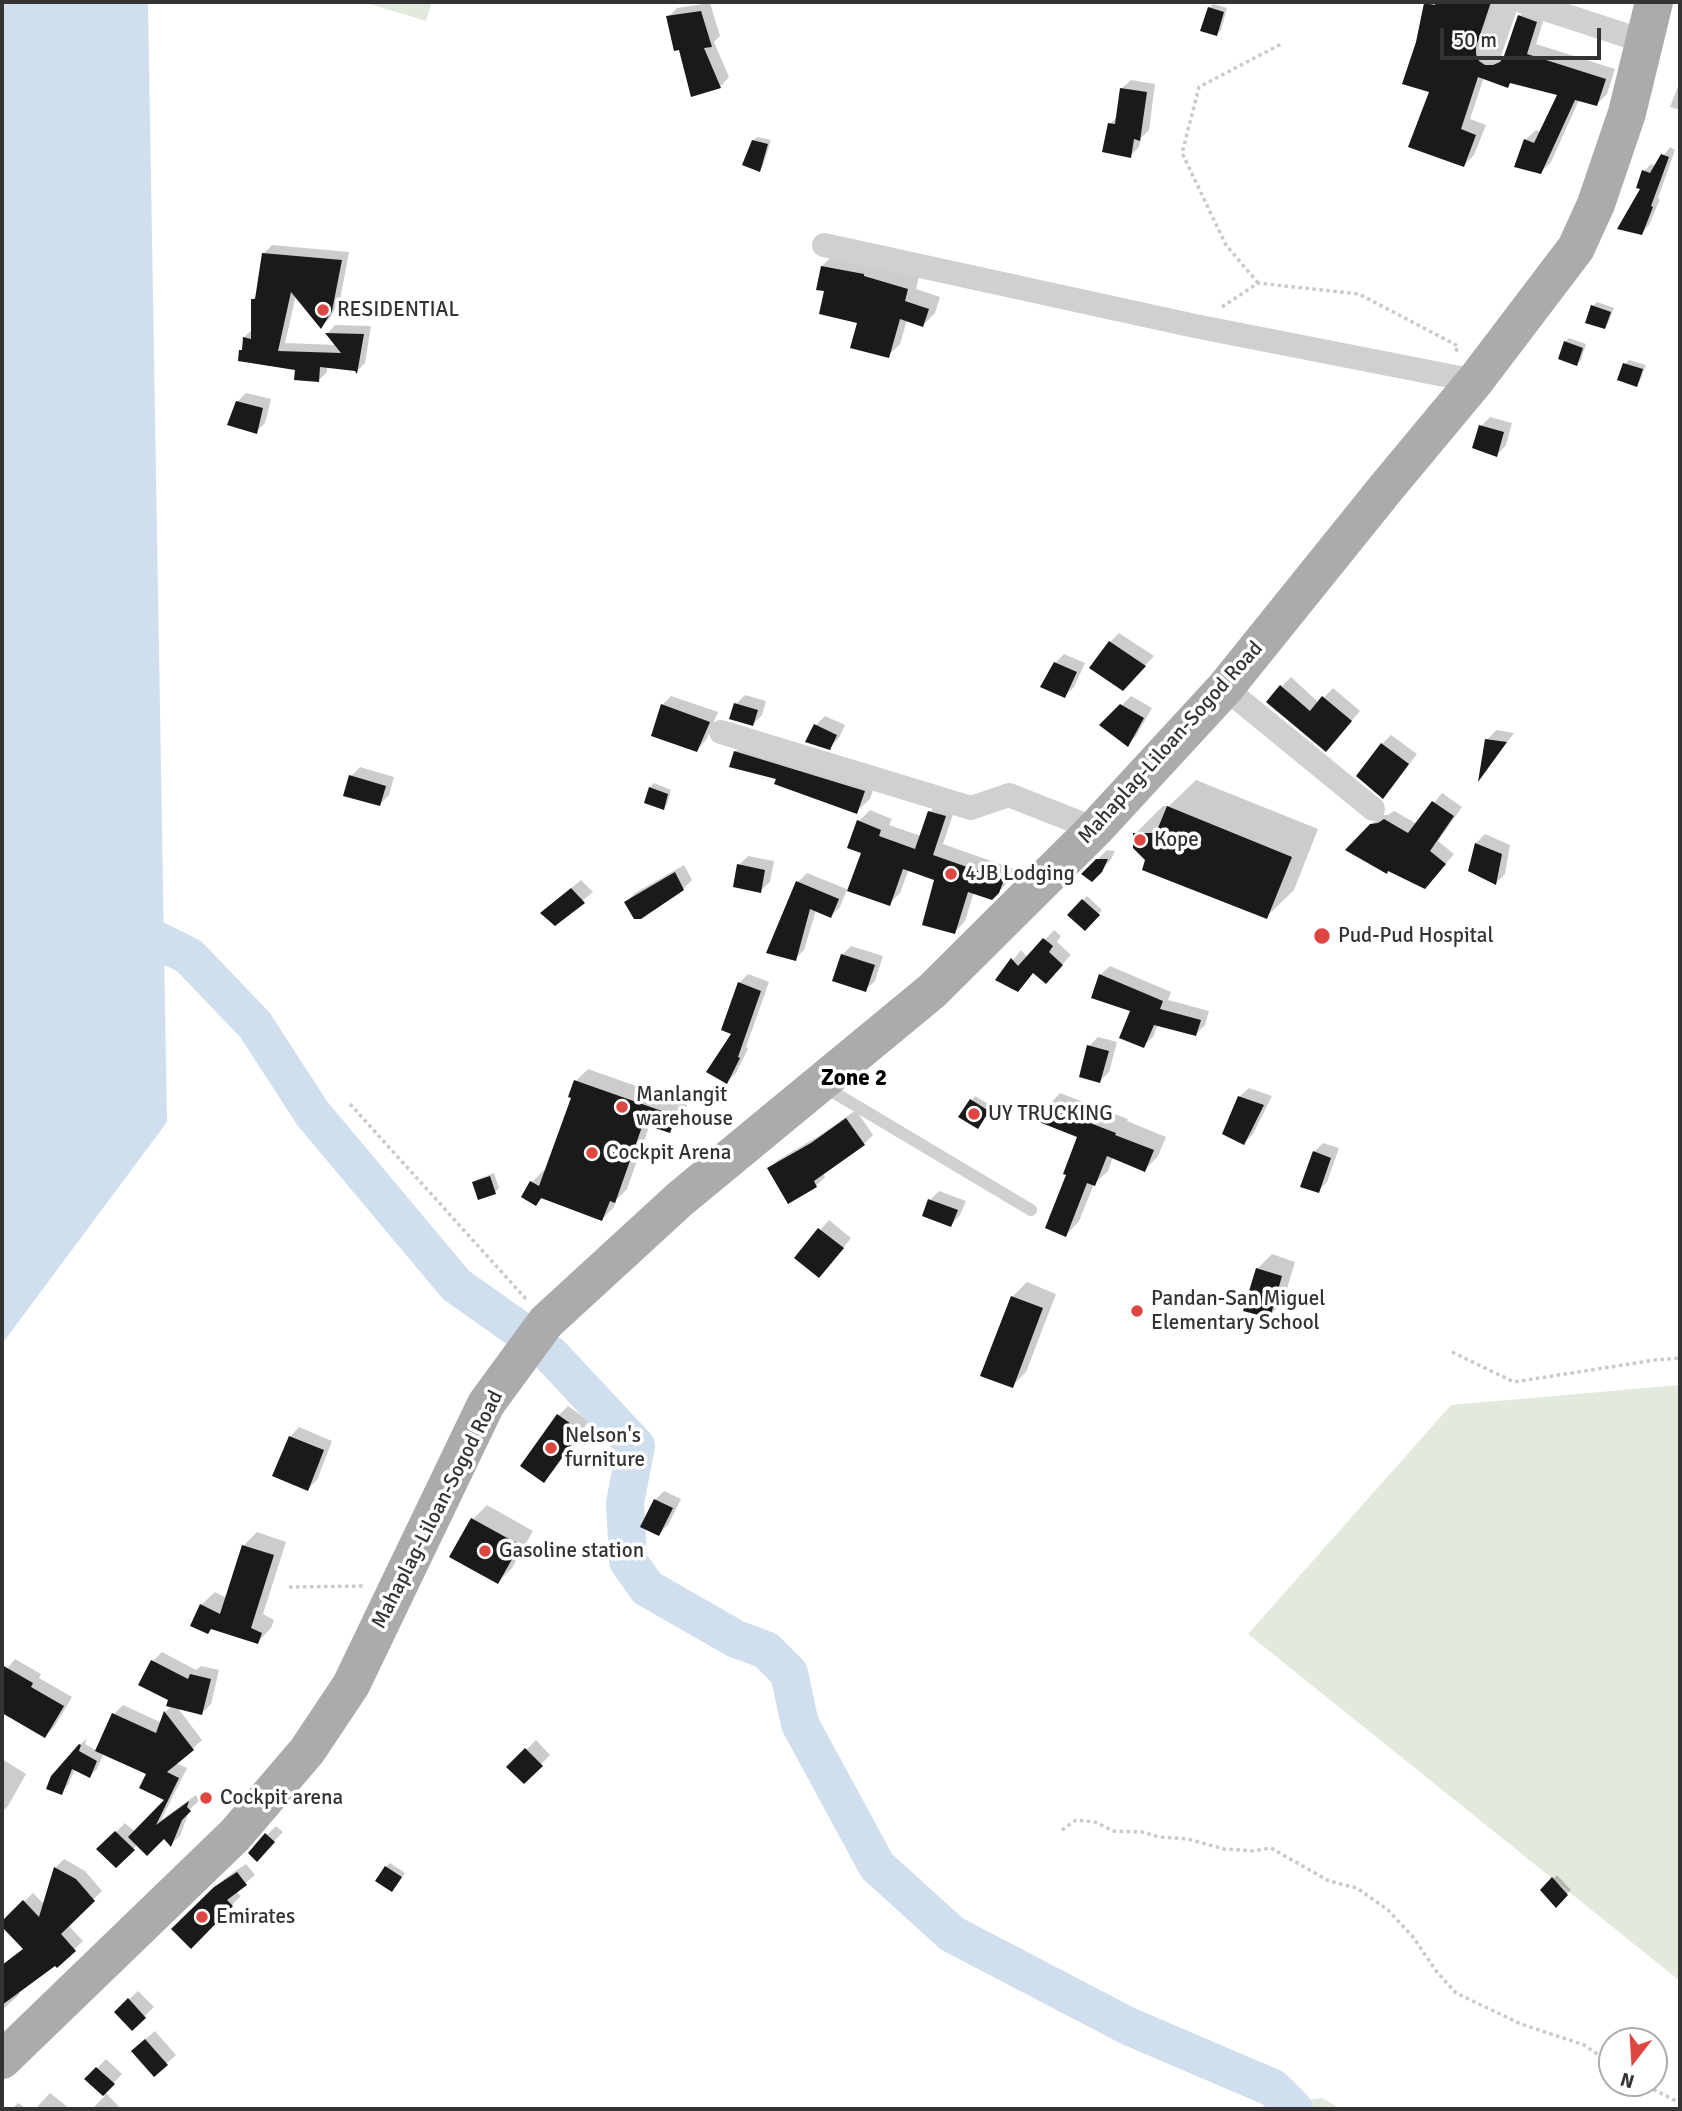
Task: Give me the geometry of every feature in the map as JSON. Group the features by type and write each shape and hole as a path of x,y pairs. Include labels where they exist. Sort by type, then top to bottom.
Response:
{"main road":[{"name":"Mahaplag-Liloan-Sogod Road","path":"2,2060 235,1835 307,1751 351,1685 486,1404 546,1322 680,1199 932,991 1095,829 1225,688 1386,488 1461,379 1576,248 1596,204 1627,113 1654,2"}],"street":[{"path":"1490,51 1507,2"},
{"path":"1524,2 1643,41"},
{"path":"824,246 1195,326 1461,379"},
{"path":"1225,688 1373,809"},
{"path":"721,732 971,808 1009,795 1095,829"}],"lane":[{"path":"820,1084 1031,1210"}],"path":[{"path":"1258,283 1226,245 1182,153 1199,87 1283,43"},
{"path":"1195,326 1258,283 1359,294 1458,346 1461,379"},
{"path":"350,1104 546,1322"},
{"path":"1452,1352 1514,1382 1680,1358"},
{"path":"289,1587 398,1586"},
{"path":"1062,1830 1076,1820 1095,1822 1113,1831 1188,1839 1224,1849 1253,1852 1271,1848 1329,1881 1357,1888 1388,1910 1413,1937 1437,1972 1456,1993 1521,2025 1584,2045 1598,2054"}],"shaded area":[{"path":"363,2 432,2 426,21"},
{"path":"1680,1385 1680,1981 1248,1634 1451,1405"},
{"path":"1322,2098 1341,2109 1247,2109"}],"water":[{"path":"2,2 148,2 167,1122 2,1344"}],"building":[{"path":"1436,2 1491,2 1476,47 1479,61 1485,65 1500,62 1504,56 1518,15 1537,22 1527,54 1606,79 1597,106 1575,100 1541,174 1514,167 1524,139 1534,143 1557,95 1510,83 1508,88 1478,77 1461,129 1476,135 1464,167 1408,147 1429,92 1402,84 1416,42 1424,3 1435,5"},
{"path":"1208,7 1224,12 1217,36 1200,31"},
{"path":"701,11 712,47 704,48 721,88 691,97 679,50 674,51 666,16"},
{"path":"1120,88 1147,92 1140,141 1134,139 1131,158 1102,152 1108,123 1115,124"},
{"path":"752,140 768,144 760,172 742,165"},
{"path":"1661,154 1669,157 1642,235 1617,229 1640,189 1636,188 1642,170 1650,173"},
{"path":"262,253 342,260 332,311 321,329 291,292 278,351 341,353 325,333 364,334 357,374 355,371 320,367 319,382 294,380 295,370 238,361 243,337 251,339 251,299 255,299"},
{"path":"821,266 864,274 908,289 905,301 929,309 923,327 900,319 889,358 850,348 857,323 819,314 824,291 816,290"},
{"path":"1591,305 1611,312 1605,329 1585,323"},
{"path":"1564,341 1583,348 1577,366 1558,359"},
{"path":"1623,363 1643,369 1637,387 1617,380"},
{"path":"236,401 263,408 257,434 227,425"},
{"path":"1479,425 1504,432 1497,457 1472,448"},
{"path":"1109,641 1146,666 1123,691 1089,668"},
{"path":"1054,662 1077,672 1065,698 1040,687"},
{"path":"1280,685 1310,711 1322,696 1352,721 1326,752 1266,702"},
{"path":"734,703 758,710 753,726 729,719"},
{"path":"661,704 710,722 697,752 651,736"},
{"path":"1120,704 1144,718 1128,747 1099,725"},
{"path":"814,724 837,735 830,750 805,742"},
{"path":"1485,739 1507,742 1478,782"},
{"path":"1381,743 1409,764 1383,799 1356,776"},
{"path":"734,751 865,791 857,814 774,784 776,779 729,767"},
{"path":"349,775 386,786 380,806 343,796"},
{"path":"649,787 668,794 664,810 644,803"},
{"path":"1432,801 1454,816 1430,851 1446,864 1425,889 1388,871 1387,874 1345,850 1370,824 1384,819 1408,833"},
{"path":"1167,806 1292,857 1267,919 1142,870 1145,860 1133,848 1133,833 1156,833"},
{"path":"928,811 946,816 933,855 1004,880 999,893 992,900 968,892 955,934 922,925 934,880 903,869 890,906 847,891 861,853 847,848 857,820 881,830 879,836 915,849"},
{"path":"1475,843 1502,854 1496,885 1468,871"},
{"path":"1096,859 1108,859 1102,872 1092,882 1081,874"},
{"path":"737,864 765,870 761,893 733,887"},
{"path":"675,872 684,890 641,919 634,919 624,902"},
{"path":"796,881 839,899 831,918 810,909 796,961 766,953"},
{"path":"571,888 585,903 555,926 540,913"},
{"path":"1082,899 1100,915 1085,931 1067,915"},
{"path":"1043,938 1053,946 1049,952 1063,965 1046,984 1033,973 1018,992 995,980 1011,958 1018,966"},
{"path":"841,954 875,965 866,992 832,981"},
{"path":"1099,974 1163,1001 1160,1009 1201,1020 1196,1036 1154,1025 1144,1048 1119,1038 1130,1011 1091,998"},
{"path":"738,982 761,991 738,1057 740,1058 727,1084 706,1072 731,1034 721,1030"},
{"path":"1087,1045 1109,1051 1100,1083 1079,1077"},
{"path":"574,1080 676,1116 670,1133 643,1124 615,1203 610,1201 602,1221 541,1198 536,1206 521,1197 530,1181 539,1186 571,1098 568,1097"},
{"path":"1238,1096 1264,1105 1244,1145 1222,1134"},
{"name":"UY TRUCKING","path":"970,1099 989,1111 978,1129 958,1117"},
{"path":"1046,1106 1154,1150 1145,1172 1107,1156 1095,1186 1087,1183 1066,1237 1045,1228 1066,1175 1063,1174 1077,1137 1039,1122"},
{"path":"846,1118 865,1145 814,1181 817,1187 788,1204 767,1168 811,1143"},
{"path":"1313,1151 1331,1158 1319,1193 1300,1187"},
{"path":"490,1176 496,1194 478,1200 472,1182"},
{"path":"928,1199 958,1210 951,1227 922,1216"},
{"path":"818,1228 844,1248 819,1278 794,1258"},
{"path":"1256,1268 1282,1276 1270,1318 1243,1311"},
{"path":"1011,1296 1043,1308 1013,1388 980,1376"},
{"name":"Nelson's furniture","path":"557,1414 581,1431 544,1483 520,1466"},
{"path":"289,1436 324,1450 308,1491 272,1476"},
{"path":"654,1499 673,1508 659,1536 640,1527"},
{"name":"Gasoline station","path":"471,1518 520,1545 498,1584 449,1557"},
{"path":"242,1545 274,1555 251,1628 262,1633 258,1644 211,1629 208,1634 190,1626 200,1604 220,1614"},
{"path":"151,1660 188,1679 190,1674 211,1679 202,1715 166,1706 168,1700 138,1685"},
{"path":"2,1665 33,1683 31,1687 64,1706 45,1738 2,1713"},
{"path":"164,1711 194,1750 167,1772 179,1778 156,1825 189,1801 187,1807 191,1811 182,1820 171,1847 164,1839 147,1856 128,1837 164,1800 139,1788 146,1774 95,1751 112,1713 156,1733"},
{"path":"79,1744 79,1751 97,1761 90,1778 72,1769 62,1795 46,1789 51,1776"},
{"path":"525,1748 543,1766 524,1784 506,1767"},
{"path":"115,1831 135,1850 116,1868 96,1849"},
{"path":"265,1833 275,1842 257,1862 248,1853"},
{"path":"385,1866 402,1877 392,1892 375,1881"},
{"path":"54,1867 76,1879 95,1901 61,1934 76,1951 57,1968 55,1966 2,2005 2,1965 23,1949 2,1927 2,1921 23,1900 39,1917"},
{"name":"Emirates","path":"237,1872 247,1885 227,1900 233,1906 191,1949 171,1929 214,1887"},
{"path":"1552,1877 1568,1895 1556,1908 1540,1890"},
{"path":"128,1998 146,2018 132,2031 114,2012"},
{"path":"145,2039 168,2065 154,2077 131,2051"},
{"path":"96,2067 115,2084 103,2096 84,2079"}],"waterway":[{"path":"116,920 189,956 255,1025 312,1113 456,1285 521,1331"},
{"path":"551,1355 636,1446 625,1503 628,1561 647,1588 736,1639 766,1650 789,1673 800,1724 877,1866 952,1934 1128,2026 1273,2088 1294,2109"}],"place":[{"name":"RESIDENTIAL","path":"323,310"},
{"name":"Kope","path":"1140,840"},
{"name":"4JB Lodging","path":"951,874"},
{"name":"Pud-Pud Hospital","path":"1322,936"},
{"name":"Manlangit warehouse","path":"622,1107"},
{"name":"UY TRUCKING","path":"974,1114"},
{"name":"Cockpit Arena","path":"592,1153"},
{"name":"Pandan-San Miguel Elementary School","path":"1137,1311"},
{"name":"Nelson's furniture","path":"551,1448"},
{"name":"Gasoline station","path":"485,1551"},
{"name":"Cockpit arena","path":"206,1798"},
{"name":"Emirates","path":"202,1917"}],"district":[{"name":"Zone 2","path":"854,1079"}]}
